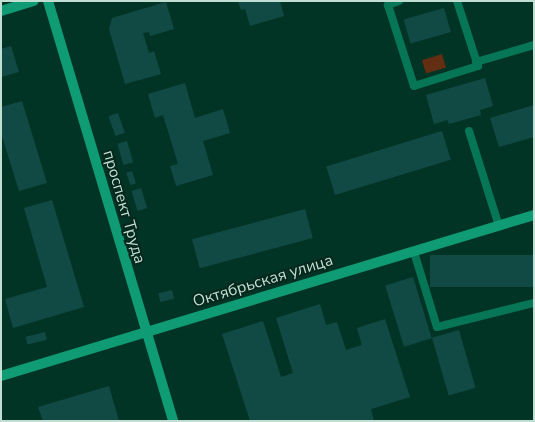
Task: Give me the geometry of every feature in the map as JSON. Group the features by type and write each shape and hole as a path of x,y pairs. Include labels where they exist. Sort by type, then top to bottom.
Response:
{"street":[{"path":"1,11 34,1"},
{"name":"проспект Труда","path":"48,1 173,421"},
{"name":"Октябрьская улица","path":"1,376 534,215"}],"lane":[{"path":"399,1 388,5 414,86 478,66 457,1"},
{"path":"476,62 534,45"},
{"path":"469,131 498,226"},
{"path":"414,252 437,327 534,303"}],"shaded area":[{"path":"442,54 446,67 426,74 422,60"}],"building":[{"path":"238,1 280,1 284,16 250,26 245,9 241,10"},
{"path":"166,2 174,29 150,36 149,32 143,33 149,53 154,51 161,74 125,84 109,29 112,18"},
{"path":"444,8 451,32 411,44 404,20"},
{"path":"11,46 19,72 1,77 1,49"},
{"path":"485,78 493,106 480,110 481,115 449,124 447,120 434,124 426,95"},
{"path":"185,83 195,118 223,109 230,133 203,141 213,175 176,186 170,166 178,164 163,115 155,118 148,94"},
{"path":"22,101 47,183 19,191 1,133 1,107"},
{"path":"534,105 534,137 499,147 490,118"},
{"path":"118,113 125,133 115,136 109,116"},
{"path":"442,131 451,160 335,195 326,166"},
{"path":"127,141 133,162 123,165 117,144"},
{"path":"132,171 136,183 130,185 126,173"},
{"path":"141,188 147,208 138,211 131,191"},
{"path":"52,200 84,307 13,328 5,299 47,287 24,208"},
{"path":"305,209 313,238 200,268 192,239"},
{"path":"430,255 534,255 534,287 430,287"},
{"path":"413,277 432,338 404,347 385,285"},
{"path":"172,290 174,299 160,302 158,293"},
{"path":"320,304 326,325 337,322 346,350 362,345 357,328 385,319 410,397 371,409 374,421 250,421 222,334 263,321 281,377 293,373 276,318"},
{"path":"459,330 476,388 449,395 432,338"},
{"path":"45,332 47,340 28,345 26,337"},
{"path":"109,386 119,421 43,421 38,407"}]}
